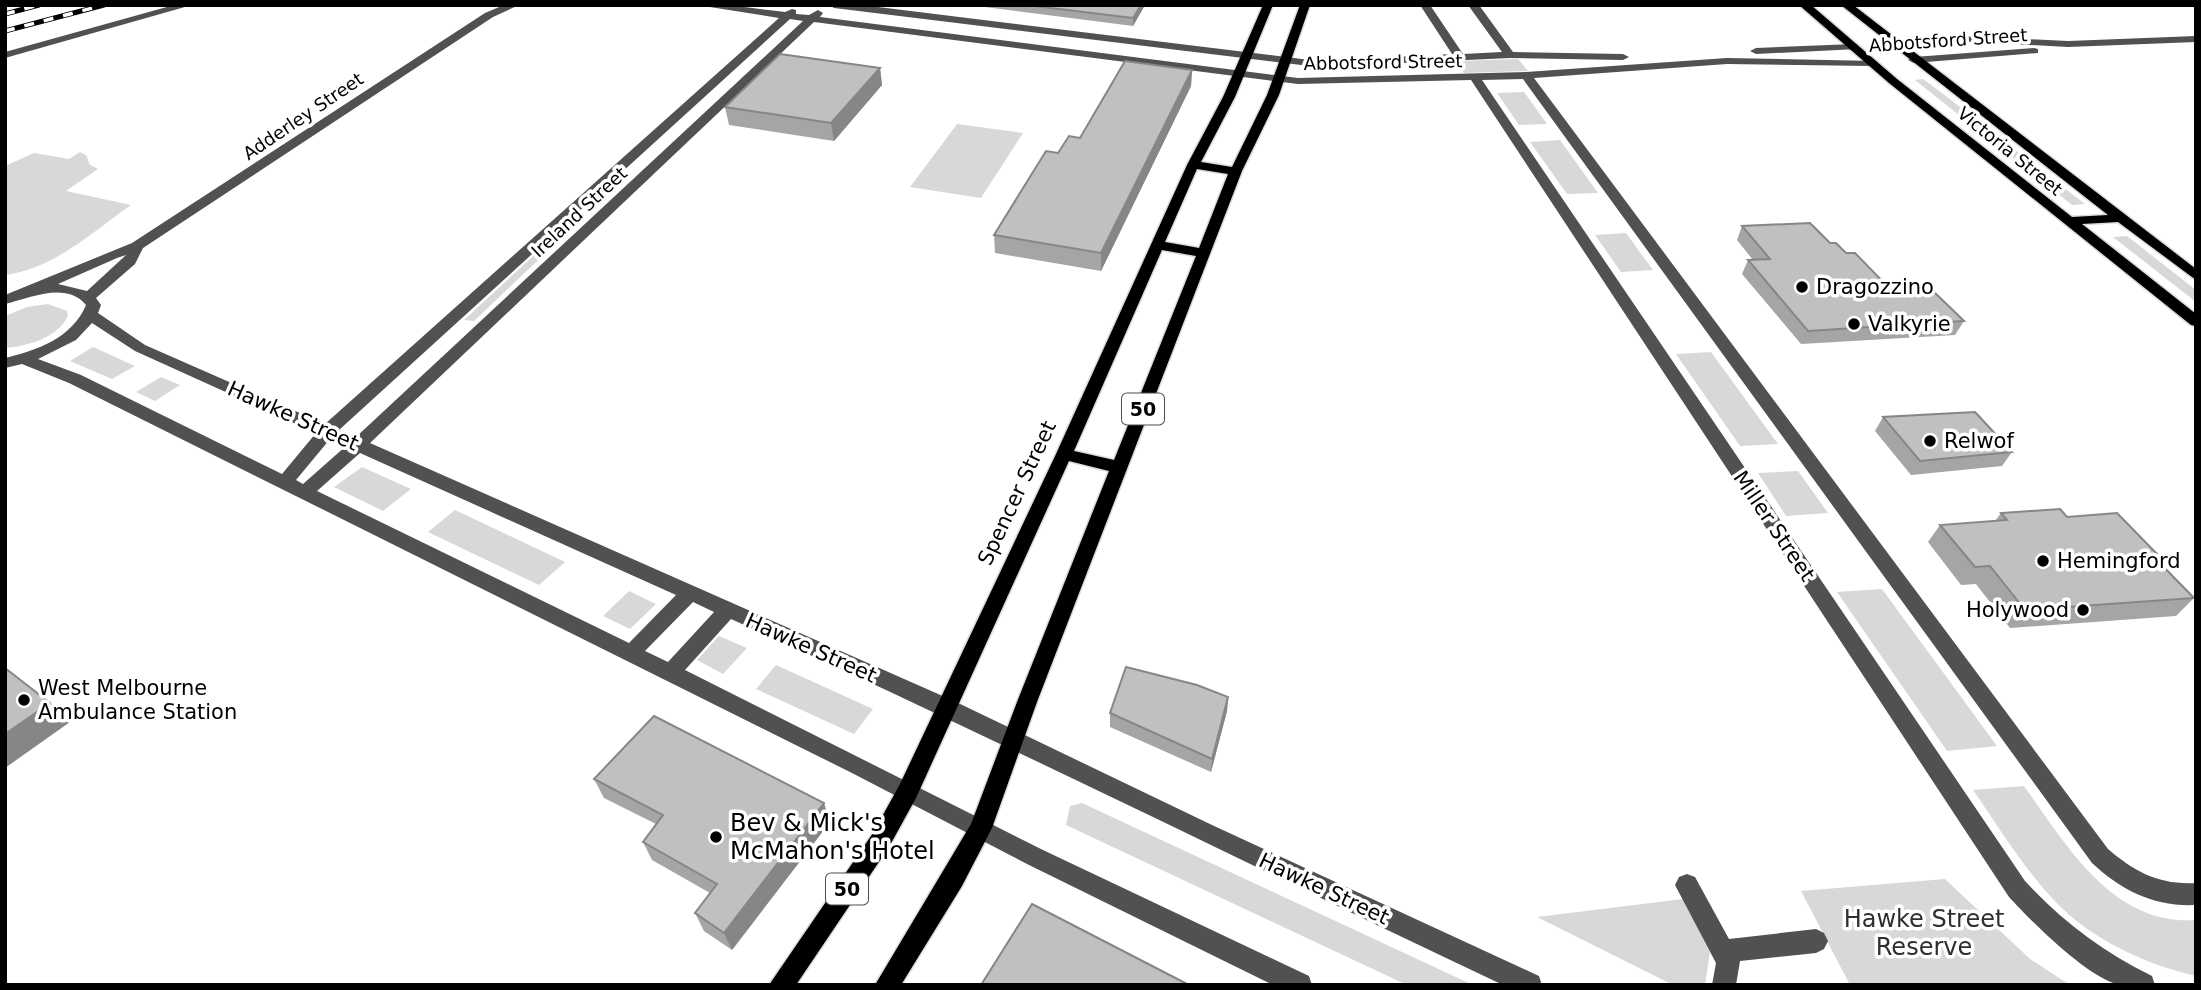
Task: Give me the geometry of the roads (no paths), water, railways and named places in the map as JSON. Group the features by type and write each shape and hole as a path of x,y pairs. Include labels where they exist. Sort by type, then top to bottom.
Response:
{"main road":[{"name":"Spencer Street","path":"781,985 881,840 908,791 1064,454 1193,165 1239,74 1268,5"},
{"name":"50","path":"887,985 954,878 981,828 1237,172 1273,95 1283,60 1305,5"},
{"name":"Victoria Street","path":"1804,5 1872,63 2196,322"},
{"name":"Victoria Street","path":"1846,5 1897,46 1902,61 2196,276"},
{"name":"Abbotsford Street","path":"1854,47 1897,46"},
{"name":"Abbotsford Street","path":"1872,63 1902,61"},
{"path":"1193,165 1237,172"},
{"path":"2069,221 2120,218"},
{"path":"1157,245 1205,253"},
{"path":"1064,454 1120,467"}],"street":[{"path":"5,55 187,5"},
{"name":"Adderley Street","path":"13,296 137,247 493,10 514,5"},
{"name":"Abbotsford Street","path":"702,5 1277,79 1312,81 1525,75 1687,59 1854,47"},
{"name":"Ireland Street","path":"284,483 327,432 800,5"},
{"name":"Ireland Street","path":"303,493 358,445 826,5"},
{"name":"Abbotsford Street","path":"834,5 1328,64 1510,55 1872,63"},
{"path":"1425,5 1459,57"},
{"path":"1473,5 1510,55"},
{"name":"Abbotsford Street","path":"1959,39 2068,44 2196,38"},
{"name":"Abbotsford Street","path":"1902,61 2024,52 2068,44"},
{"path":"1390,62 1398,78"},
{"path":"1525,75 2100,856 2140,886 2171,894 2196,894"},
{"name":"Miller Street","path":"1475,78 2011,881 2041,915 2092,956 2143,985"},
{"name":"Adderley Street","path":"89,297 130,261 137,247"},
{"path":"13,296 65,289 80,291 89,297 94,305 91,316 67,339 14,360"},
{"name":"Hawke Street","path":"91,316 140,348 947,707 1013,741 1530,985"},
{"path":"14,360 75,379 908,791 1035,857 1300,985"},
{"path":"630,654 690,594"},
{"path":"670,673 727,611"},
{"path":"1687,885 1703,910 1726,974"},
{"path":"1726,974 1730,950 1816,942"}],"railway":[{"path":"5,14 39,5"},
{"path":"5,31 104,5"}],"place":[{"name":"Dragozzino","path":"1802,287"},
{"name":"Valkyrie","path":"1854,324"},
{"name":"Relwof","path":"1930,441"},
{"name":"Hemingford","path":"2043,561"},
{"name":"Holywood","path":"2083,610"},
{"name":"West Melbourne Ambulance Station","path":"24,700"},
{"name":"Bev & Mick's McMahon's Hotel","path":"716,837"}],"park label":[{"name":"Hawke Street Reserve","path":"1924,933"}]}
